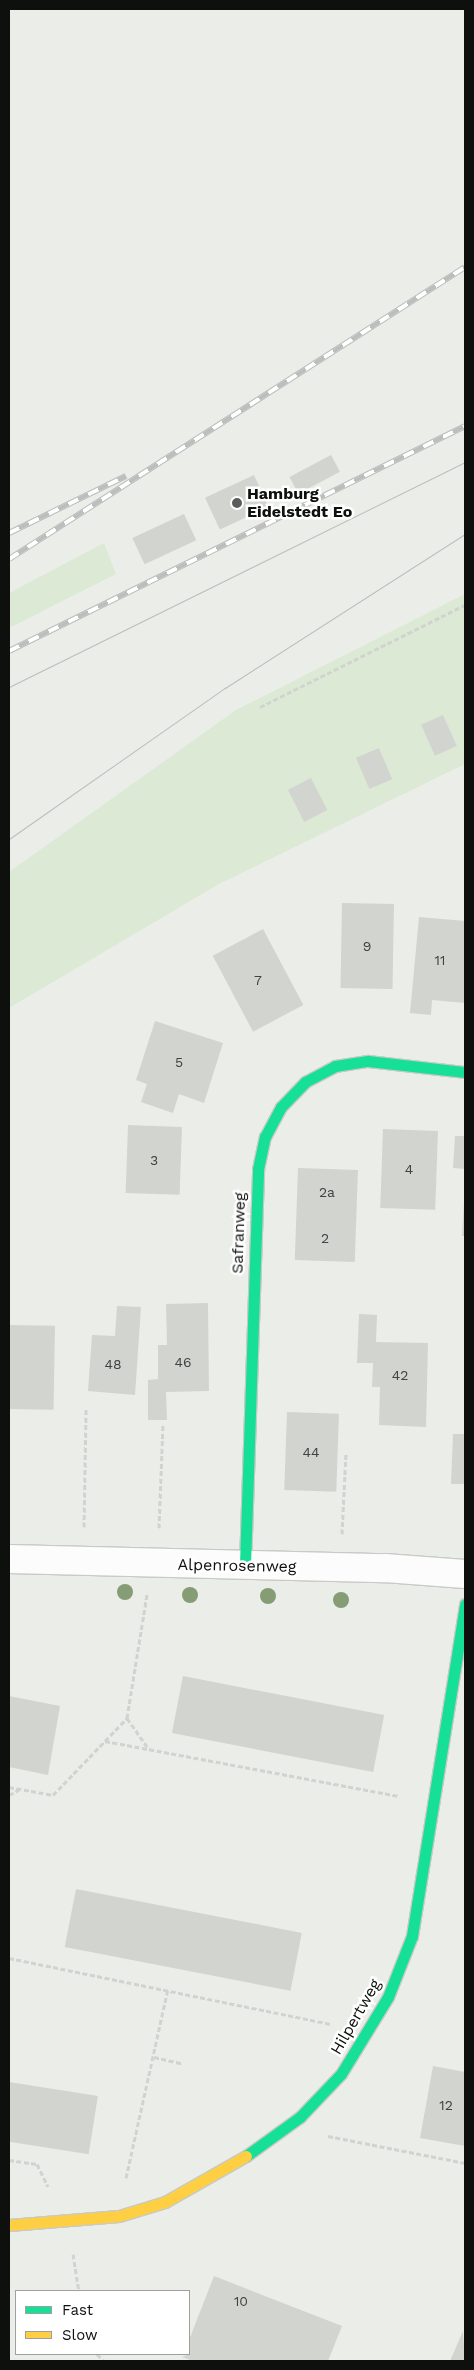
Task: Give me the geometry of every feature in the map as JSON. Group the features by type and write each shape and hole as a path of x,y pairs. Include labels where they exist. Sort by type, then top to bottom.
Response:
{"street":[{"name":"Safranweg","path":"245,1565 258,1169 265,1137 281,1107 305,1082 335,1066 368,1061 465,1072"},
{"name":"Alpenrosenweg","path":"9,1559 245,1565 465,1574"},
{"name":"Hilpertweg","path":"9,2225 119,2216 165,2202 216,2176 262,2145 300,2117 341,2074 388,1997 412,1936 465,1604"}],"path":[{"path":"260,707 465,605"},
{"path":"84,1529 86,1408"},
{"path":"159,1530 163,1424"},
{"path":"342,1542 346,1453"},
{"path":"9,1787 54,1795 127,1718 152,1564"},
{"path":"127,1718 147,1748"},
{"path":"105,1741 405,1797"},
{"path":"9,1795 20,1789"},
{"path":"9,1958 168,1988 339,2026"},
{"path":"125,2183 168,1988"},
{"path":"154,2057 181,2063"},
{"path":"320,2135 465,2163"},
{"path":"9,2160 37,2164 52,2196"},
{"path":"71,2244 79,2290"}],"green space":[{"path":"104,543 116,574 9,628 9,593"},
{"path":"465,594 465,764 219,884 9,1008 9,872 236,710"}],"building":[{"path":"331,455 340,472 298,494 290,477"},
{"name":"Hamburg Eidelstedt Eo","path":"254,475 269,507 220,530 205,498"},
{"path":"184,514 196,540 145,564 132,538"},
{"path":"443,715 457,746 435,756 421,725"},
{"path":"379,748 392,779 369,789 356,758"},
{"path":"311,778 327,810 304,822 288,790"},
{"path":"342,903 394,904 393,989 341,988"},
{"path":"419,917 465,921 465,1003 432,1000 431,1015 410,1013"},
{"path":"263,929 303,1005 253,1032 213,956"},
{"path":"155,1021 223,1043 204,1103 179,1094 173,1113 141,1102 147,1084 136,1080"},
{"path":"128,1125 182,1127 180,1195 126,1193"},
{"path":"383,1129 438,1131 435,1210 380,1208"},
{"path":"455,1136 465,1136 465,1169 453,1168"},
{"path":"298,1168 358,1170 355,1262 295,1260"},
{"path":"464,1203 465,1236 462,1236"},
{"path":"208,1303 209,1391 166,1392 167,1420 148,1420 148,1380 158,1379 158,1345 167,1345 166,1304"},
{"path":"117,1306 141,1307 135,1395 88,1391 92,1335 115,1336"},
{"path":"359,1314 377,1315 376,1342 428,1343 426,1427 379,1425 380,1387 372,1387 373,1363 357,1363"},
{"path":"9,1325 55,1326 54,1410 9,1409"},
{"path":"287,1412 339,1414 336,1492 284,1490"},
{"path":"453,1434 465,1434 465,1484 451,1484"},
{"path":"183,1676 384,1715 373,1772 172,1733"},
{"path":"9,1696 60,1706 48,1775 9,1767"},
{"path":"76,1889 302,1933 291,1991 65,1947"},
{"path":"433,2066 465,2072 465,2146 420,2138"},
{"path":"9,2082 98,2096 89,2154 9,2142"},
{"path":"214,2276 342,2326 328,2361 193,2361 182,2357 190,2355 190,2337"},
{"path":"463,2331 465,2361 450,2361"}],"tram line":[{"path":"9,687 465,462"},
{"path":"9,839 225,688 465,534"}],"railway":[{"path":"9,559 465,267"},
{"path":"9,651 465,426"},
{"path":"9,533 126,476"}],"traffic: fast":[{"path":"245,1565 258,1169 265,1137 281,1107 305,1082 335,1066 368,1061 465,1072"},
{"path":"246,2156 300,2117 341,2074 388,1997 412,1936 465,1604"}],"traffic: slow":[{"path":"9,2225 119,2216 165,2202 246,2156"}],"place":[{"name":"Hamburg Eidelstedt Eo","path":"237,503"}]}
